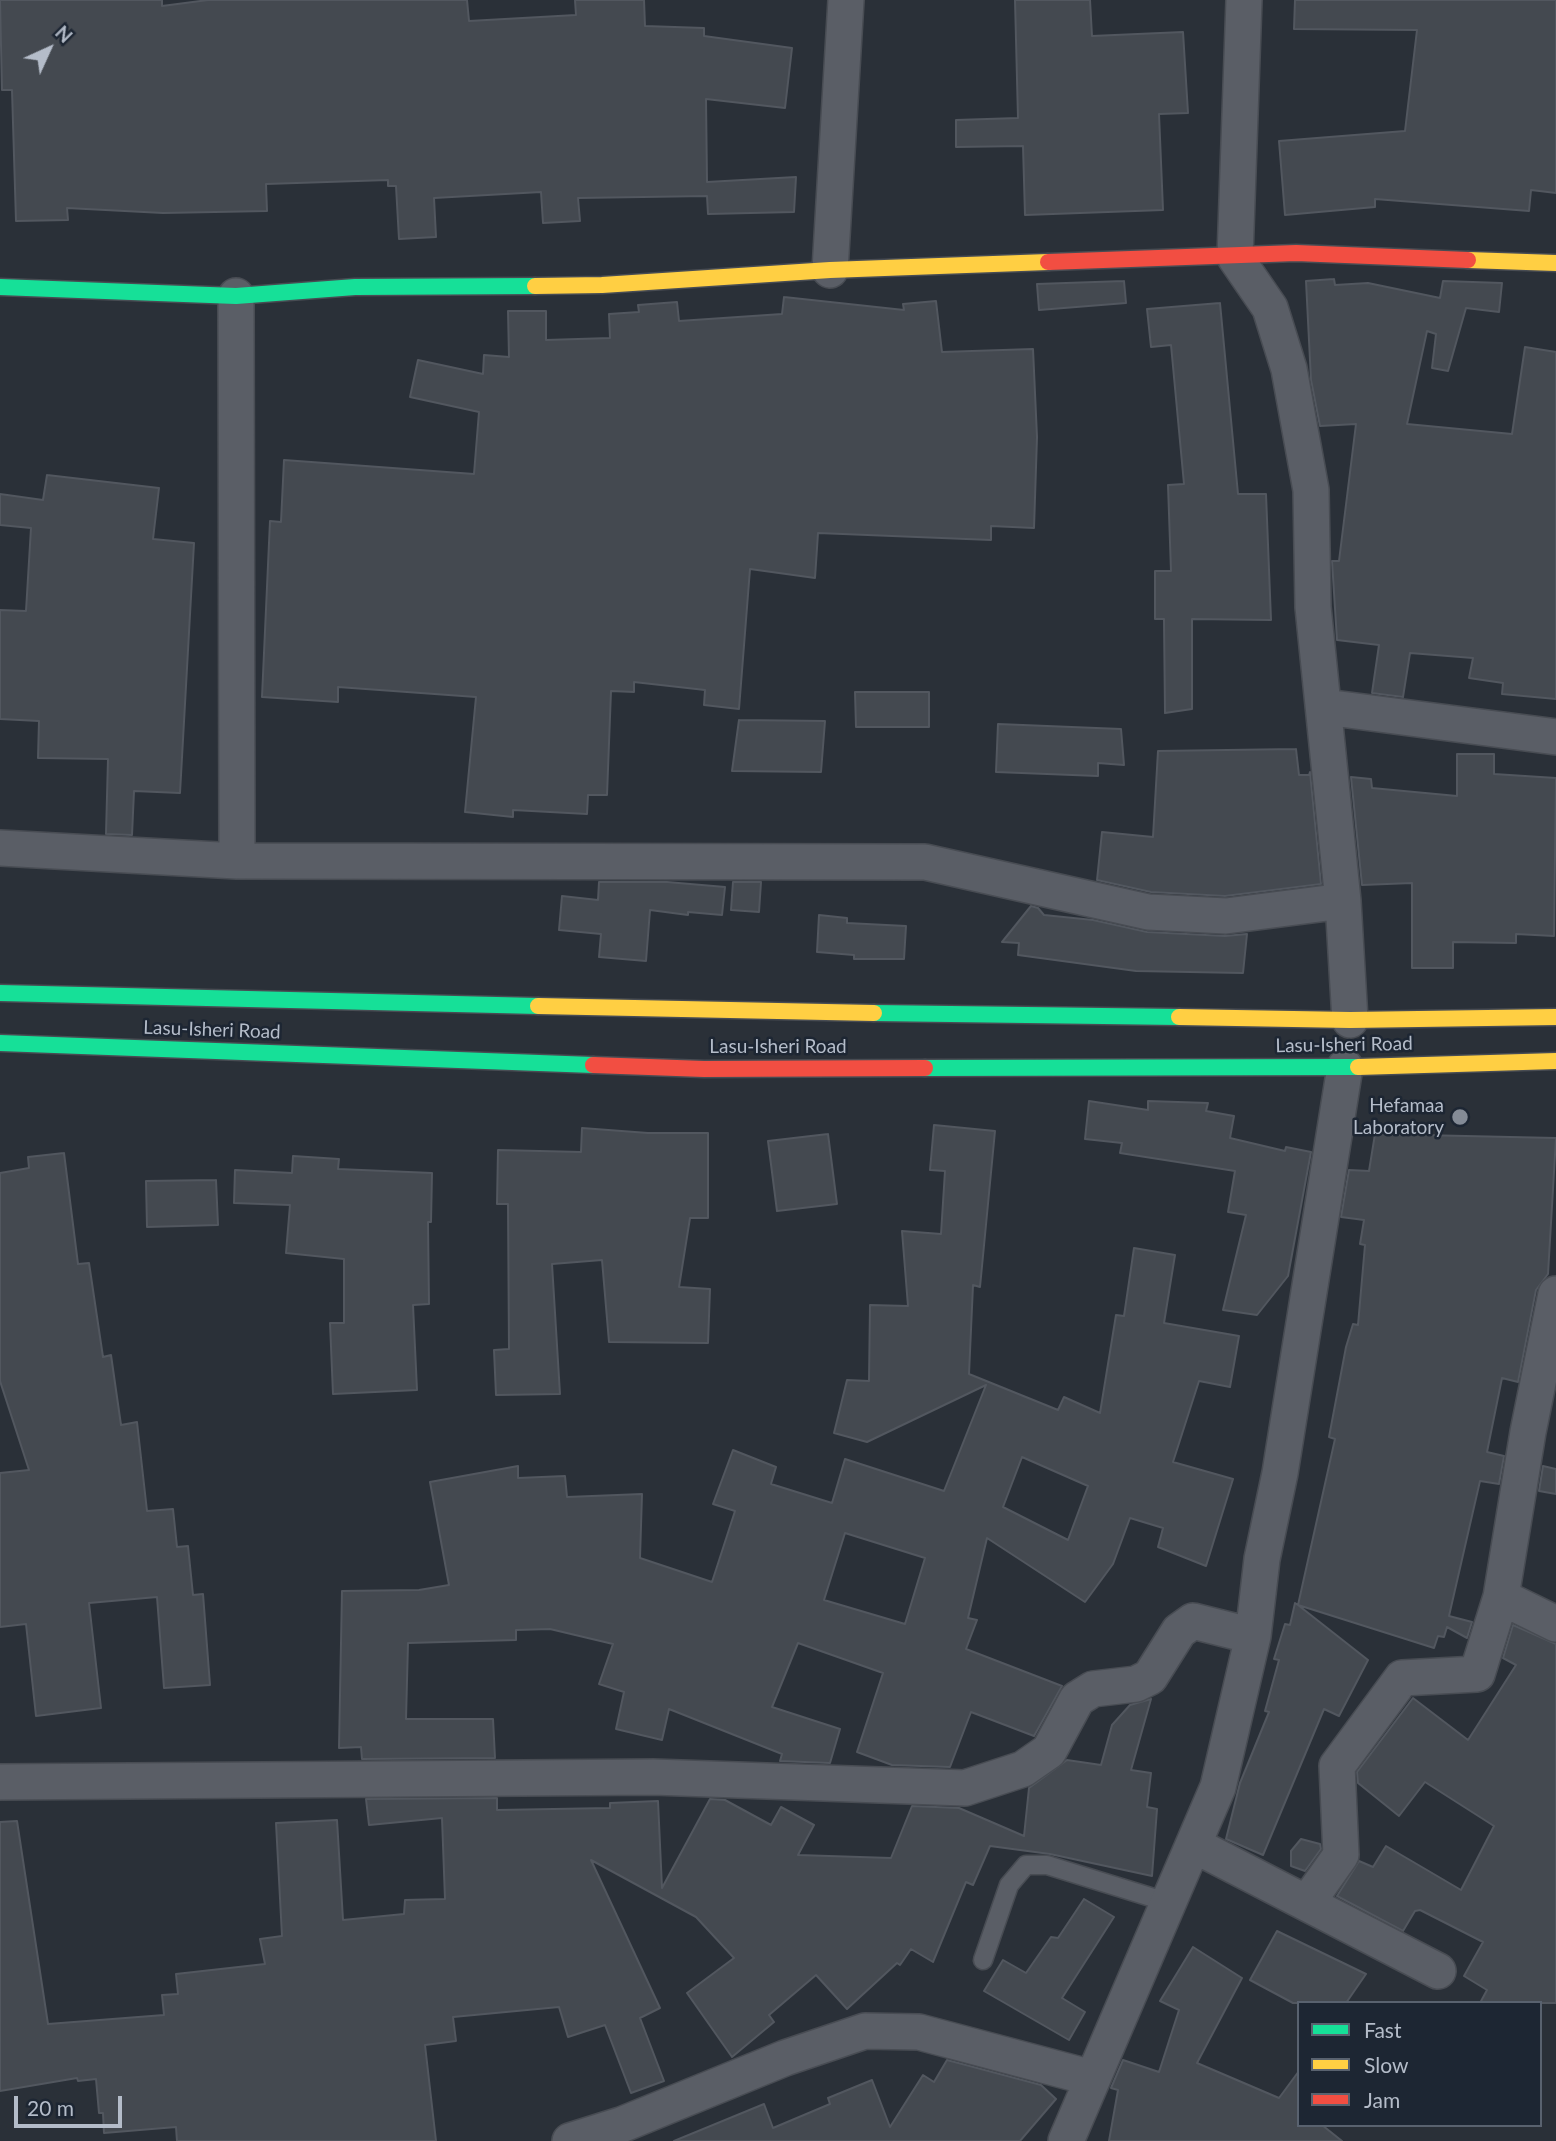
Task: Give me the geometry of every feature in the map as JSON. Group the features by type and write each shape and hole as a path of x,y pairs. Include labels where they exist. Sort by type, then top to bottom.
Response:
{"main road":[{"path":"0,287 236,296 355,287 602,285 830,270 1296,253 1556,263"},
{"name":"Lasu-Isheri Road","path":"0,993 704,1016 1350,1020 1556,1017"},
{"name":"Lasu-Isheri Road","path":"0,1044 704,1063 1345,1067 1556,1061"}],"street":[{"path":"830,270 846,0"},
{"path":"1244,0 1235,257 1270,308 1289,369 1311,490 1313,607 1343,901 1350,1020"},
{"path":"236,296 237,860"},
{"path":"1325,707 1556,737"},
{"path":"0,848 237,860 925,862 1148,912 1226,915 1343,901"},
{"path":"1066,2141 1218,1787 1253,1636 1262,1559 1280,1473 1345,1067"},
{"path":"1307,1903 1341,1855 1338,1766 1402,1678 1478,1674 1501,1597 1528,1432 1556,1294"},
{"path":"1501,1597 1556,1623"},
{"path":"0,1782 653,1777 965,1788 1023,1769 1049,1751 1077,1699 1093,1689 1136,1684 1150,1677 1179,1631 1193,1621 1253,1636"},
{"path":"1194,1845 1438,1971"},
{"path":"570,2141 621,2125 785,2058 866,2031 919,2032 1092,2078"}],"lane":[{"path":"982,1959 1009,1885 1026,1866 1047,1865 1170,1903"}],"building":[{"path":"0,0 162,0 162,6 208,0 467,0 469,21 576,15 575,0 644,0 645,26 704,28 704,36 792,48 785,108 706,99 707,182 796,177 794,212 708,214 707,196 578,198 580,221 543,223 541,192 434,198 436,237 399,239 396,186 388,186 388,180 266,184 267,211 163,213 67,208 68,220 16,221 12,90 2,90"},
{"path":"1015,0 1090,0 1092,36 1183,32 1188,113 1159,114 1163,210 1025,215 1023,146 956,147 956,120 1018,118"},
{"path":"1295,0 1556,0 1556,193 1531,190 1529,211 1375,199 1375,207 1285,215 1279,141 1405,131 1417,30 1294,29"},
{"path":"1334,279 1335,285 1368,283 1440,298 1443,281 1502,283 1499,312 1466,308 1448,371 1432,368 1436,334 1427,331 1407,424 1512,434 1525,347 1556,352 1556,699 1502,694 1503,683 1469,678 1473,658 1410,653 1403,697 1372,693 1379,645 1337,640 1332,561 1339,561 1356,424 1320,426 1311,380 1306,281"},
{"path":"1124,281 1126,303 1039,310 1037,284"},
{"path":"784,297 904,310 903,304 936,301 942,352 1033,349 1037,437 1034,528 991,526 991,540 818,533 815,578 750,569 739,709 704,705 705,690 634,682 634,692 611,691 607,795 588,795 587,814 513,810 513,817 465,812 476,697 338,687 338,702 262,697 270,521 281,522 284,460 474,474 479,412 410,397 418,360 483,374 484,355 509,357 508,311 546,311 546,340 610,338 609,314 639,312 638,305 677,302 679,321 782,314"},
{"path":"1220,303 1238,494 1266,494 1271,620 1192,619 1192,709 1165,713 1164,619 1155,619 1155,571 1171,571 1168,485 1184,484 1171,345 1151,347 1147,309"},
{"path":"47,475 159,488 153,539 194,543 180,793 134,791 132,835 106,834 108,759 38,758 39,721 0,719 0,610 26,611 31,528 0,525 0,494 43,500"},
{"path":"855,692 929,692 929,727 856,727"},
{"path":"739,720 825,721 821,772 732,771"},
{"path":"998,724 1121,729 1124,765 1098,763 1098,776 996,772"},
{"path":"1296,749 1299,775 1309,775 1310,772 1321,884 1225,896 1151,892 1097,880 1102,832 1153,837 1158,751"},
{"path":"1457,754 1494,754 1494,774 1556,778 1554,936 1516,934 1516,943 1453,942 1453,968 1412,968 1412,883 1362,885 1351,777 1371,779 1372,788 1457,796"},
{"path":"599,882 667,882 725,887 722,915 688,912 688,915 650,910 646,961 599,957 601,934 559,930 562,896 598,900"},
{"path":"733,882 761,882 759,912 731,910"},
{"path":"1031,906 1038,908 1044,915 1093,920 1147,932 1225,936 1247,934 1243,973 1136,971 1018,955 1019,943 1002,942"},
{"path":"819,915 847,918 847,923 906,926 904,959 854,959 854,955 817,952"},
{"path":"1089,1101 1148,1110 1148,1101 1208,1103 1206,1111 1234,1116 1230,1138 1285,1151 1286,1147 1311,1152 1288,1276 1257,1315 1223,1310 1246,1215 1228,1212 1235,1171 1120,1153 1122,1143 1085,1139"},
{"path":"934,1125 995,1131 980,1287 973,1285 969,1374 1058,1410 1064,1397 1100,1413 1116,1315 1124,1316 1134,1248 1175,1255 1164,1323 1239,1336 1230,1387 1199,1381 1173,1462 1233,1479 1206,1566 1158,1547 1163,1528 1130,1518 1113,1564 1085,1602 987,1538 968,1618 977,1620 966,1649 1062,1686 1034,1736 971,1712 950,1767 892,1765 857,1752 883,1673 798,1643 772,1707 840,1729 830,1763 780,1761 782,1754 669,1709 662,1740 616,1729 624,1692 599,1684 613,1644 550,1629 516,1630 516,1640 408,1643 406,1719 493,1719 495,1758 362,1759 361,1747 339,1748 342,1591 419,1590 449,1585 430,1482 518,1466 518,1478 565,1476 567,1497 642,1494 640,1558 712,1582 735,1511 713,1504 733,1450 776,1467 771,1484 832,1503 845,1459 944,1491 986,1385 867,1442 834,1433 847,1380 869,1381 870,1305 908,1306 902,1231 941,1234 945,1171 930,1170","holes":["1022,1457 1088,1486 1068,1540 1003,1507","845,1533 925,1558 905,1624 824,1600"]},
{"path":"582,1128 648,1133 708,1133 708,1218 690,1218 679,1287 710,1289 708,1343 609,1342 602,1260 552,1264 560,1394 496,1395 494,1350 509,1349 508,1204 497,1204 498,1150 581,1152"},
{"path":"828,1134 837,1204 777,1211 768,1141"},
{"path":"1375,1134 1556,1138 1548,1274 1536,1290 1518,1382 1502,1378 1487,1452 1504,1456 1499,1484 1480,1481 1449,1616 1472,1622 1467,1638 1447,1627 1444,1637 1438,1636 1434,1648 1298,1605 1335,1439 1329,1437 1346,1347 1353,1324 1358,1325 1365,1245 1360,1244 1364,1220 1341,1217 1349,1170 1369,1171"},
{"path":"64,1153 78,1264 89,1263 103,1357 111,1355 121,1425 137,1422 147,1511 173,1509 177,1547 188,1546 193,1595 203,1594 210,1685 164,1688 157,1597 89,1603 101,1708 36,1716 26,1624 0,1627 0,1473 29,1470 0,1381 0,1173 29,1168 28,1157"},
{"path":"293,1156 339,1159 338,1169 432,1173 431,1222 428,1222 429,1304 413,1305 417,1390 333,1394 330,1323 344,1323 344,1259 286,1253 290,1205 234,1203 235,1170 292,1173"},
{"path":"216,1180 218,1225 147,1227 146,1181"},
{"path":"1543,1466 1556,1469 1556,1494 1539,1491"},
{"path":"1295,1603 1368,1660 1339,1716 1324,1709 1263,1855 1226,1839 1240,1783 1269,1712 1265,1711 1279,1660 1274,1659 1285,1624 1290,1625"},
{"path":"1513,1625 1556,1644 1556,2003 1481,2001 1487,1990 1464,1976 1483,1942 1420,1910 1415,1911 1403,1931 1337,1896 1359,1861 1373,1867 1386,1846 1461,1890 1494,1826 1425,1782 1399,1816 1358,1783 1357,1772 1413,1698 1468,1740 1516,1665 1503,1658"},
{"path":"1151,1699 1131,1770 1151,1773 1147,1807 1157,1809 1152,1876 1050,1854 990,1846 973,1885 966,1882 933,1962 911,1949 900,1965 897,1963 847,2009 816,1975 769,2015 774,2022 732,2057 687,1993 734,1958 696,1917 591,1860 660,2008 640,2018 664,2081 631,2093 605,2025 568,2037 559,2007 453,2017 456,2041 425,2045 436,2141 177,2141 176,2127 104,2133 96,2079 78,2081 77,2078 0,2091 0,1822 17,1821 48,2024 164,2015 162,1995 178,1994 176,1974 265,1964 260,1939 282,1936 276,1823 337,1820 343,1920 404,1914 405,1900 445,1899 442,1818 369,1825 366,1799 497,1798 497,1810 610,1808 610,1803 658,1801 662,1888 710,1799 725,1800 771,1825 781,1807 814,1825 798,1855 891,1858 912,1806 959,1808 1024,1836 1029,1788 1067,1760 1101,1765 1112,1725 1130,1705"},
{"path":"1301,1839 1320,1844 1321,1849 1305,1871 1291,1866 1291,1851"},
{"path":"1084,1899 1114,1917 1062,1998 1085,2012 1069,2040 984,1991 1003,1960 1026,1973 1051,1937 1058,1938"},
{"path":"1277,1931 1366,1974 1347,2001 1293,2003 1250,1980"},
{"path":"1193,1947 1242,1978 1197,2063 1279,2098 1297,2074 1297,2127 1324,2127 1342,2141 1109,2141 1118,2090 1111,2088 1123,2060 1159,2072 1179,2010 1160,2001"},
{"path":"947,2060 1041,2085 1056,2099 1020,2141 674,2141 764,2104 773,2128 830,2104 828,2098 872,2080 890,2127 923,2075 934,2082"}],"traffic: fast":[{"path":"0,287 236,296 355,287 535,286"},
{"path":"0,993 538,1006"},
{"path":"874,1013 1179,1017"},
{"path":"0,1043 593,1065"},
{"path":"925,1068 1358,1067"}],"traffic: slow":[{"path":"1468,260 1556,263"},
{"path":"535,286 602,285 830,270 1048,262"},
{"path":"538,1006 874,1013"},
{"path":"1179,1017 1350,1020 1556,1017"},
{"path":"1358,1067 1556,1061"}],"traffic: jam":[{"path":"1048,262 1296,253 1468,260"},
{"path":"593,1065 704,1069 925,1068"}],"place":[{"name":"Hefamaa Laboratory","path":"1460,1117"}]}
